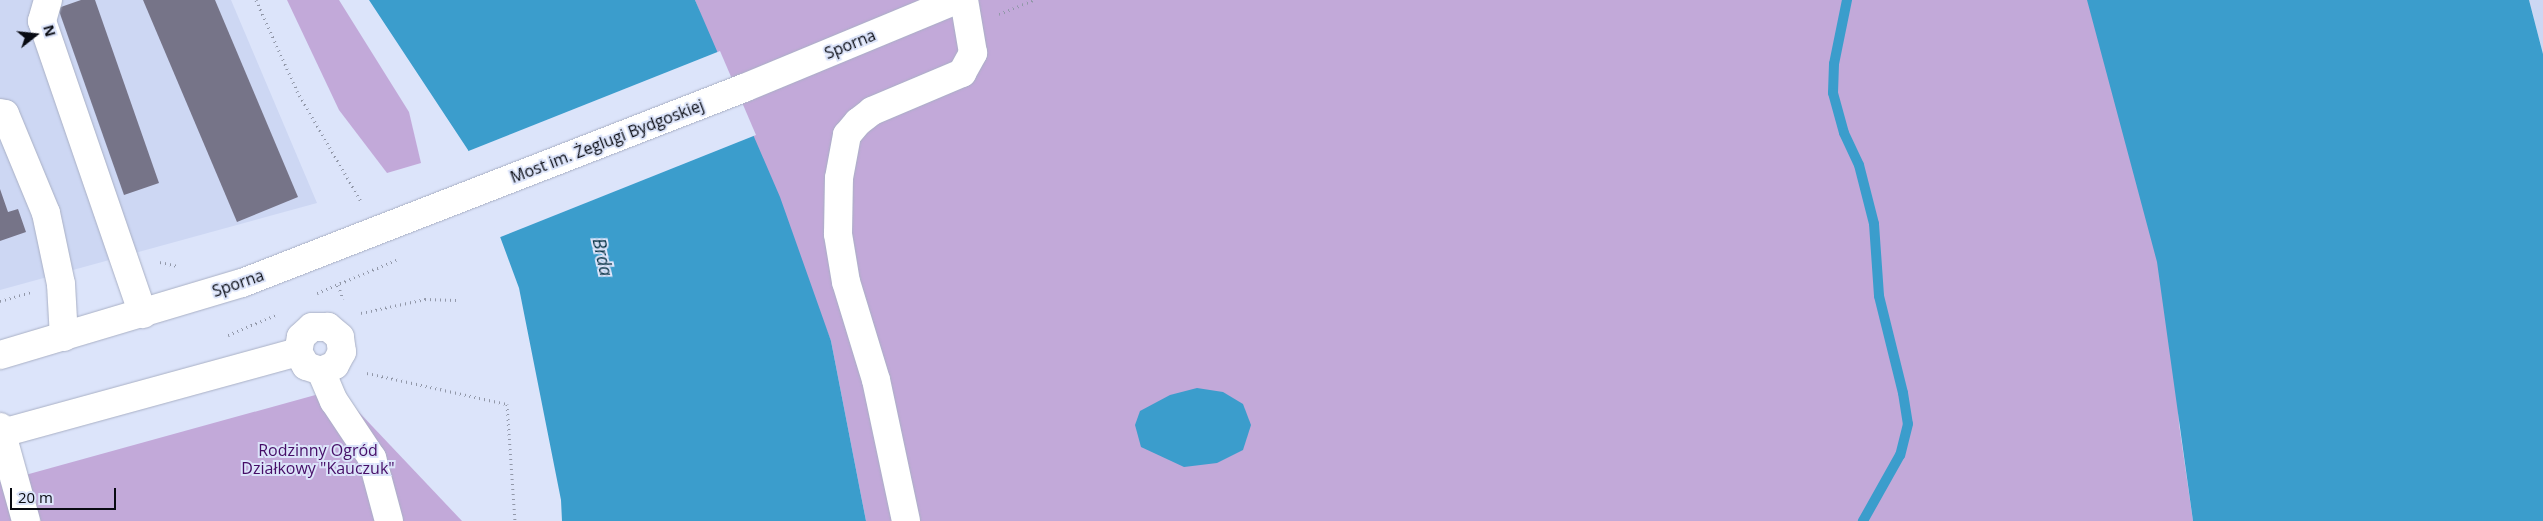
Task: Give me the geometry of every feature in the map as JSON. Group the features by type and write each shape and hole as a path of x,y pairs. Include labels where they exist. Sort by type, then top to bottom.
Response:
{"street":[{"path":"48,0 42,21 143,314"},
{"name":"Sporna","path":"744,88 956,0"},
{"path":"906,521 876,380 846,282 838,234 838,178 847,134 858,122 872,111 962,73 973,53 964,0"},
{"name":"Most im. Żeglugi Bydgoskiej","path":"470,194 744,88"},
{"path":"0,113 5,114 46,213 61,284 64,337"},
{"name":"Sporna","path":"0,355 242,283 470,194"},
{"path":"312,327 328,327 340,337 342,352 328,368 306,366 298,352 301,337 312,327"},
{"path":"26,521 1,430 298,352"},
{"path":"328,368 334,401 372,458 390,521"}],"path":[{"path":"256,0 298,91 363,204"},
{"path":"354,207 372,200"},
{"path":"311,296 404,257"},
{"path":"128,266 152,260 181,266"},
{"path":"0,301 61,284"},
{"path":"328,327 363,312 425,299 456,300"},
{"path":"328,368 507,404 516,521"}],"shaded area":[{"path":"0,0 231,0 317,203 0,290"},
{"path":"2529,0 2543,0 2543,54"}],"green space":[{"path":"287,0 339,0 409,112 421,163 387,173 339,110"},
{"path":"695,0 2158,0 2179,424 2193,521 866,521 831,341"},
{"name":"Rodzinny Ogród Działkowy \"Kauczuk\"","path":"337,389 462,521 0,521 0,482"}],"water":[{"name":"Brda","path":"369,0 695,0 780,197 831,341 866,521 562,521 561,500 519,288 468,150"},
{"path":"2087,0 2529,0 2543,54 2543,521 2193,521 2157,262"},
{"path":"1197,388 1223,392 1243,404 1251,425 1243,450 1217,463 1184,467 1141,447 1135,425 1140,411 1170,395"}],"pier":[{"path":"720,51 756,135 498,238 466,152"}],"building":[{"path":"81,0 95,0 159,183 124,195 58,8"},
{"path":"143,0 215,0 298,197 237,222"},
{"path":"0,189 8,212 18,209 26,232 0,241"}],"waterway":[{"path":"1847,0 1834,64 1833,93 1844,133 1859,165 1874,224 1879,296 1903,393 1908,424 1900,455 1863,521"}]}
